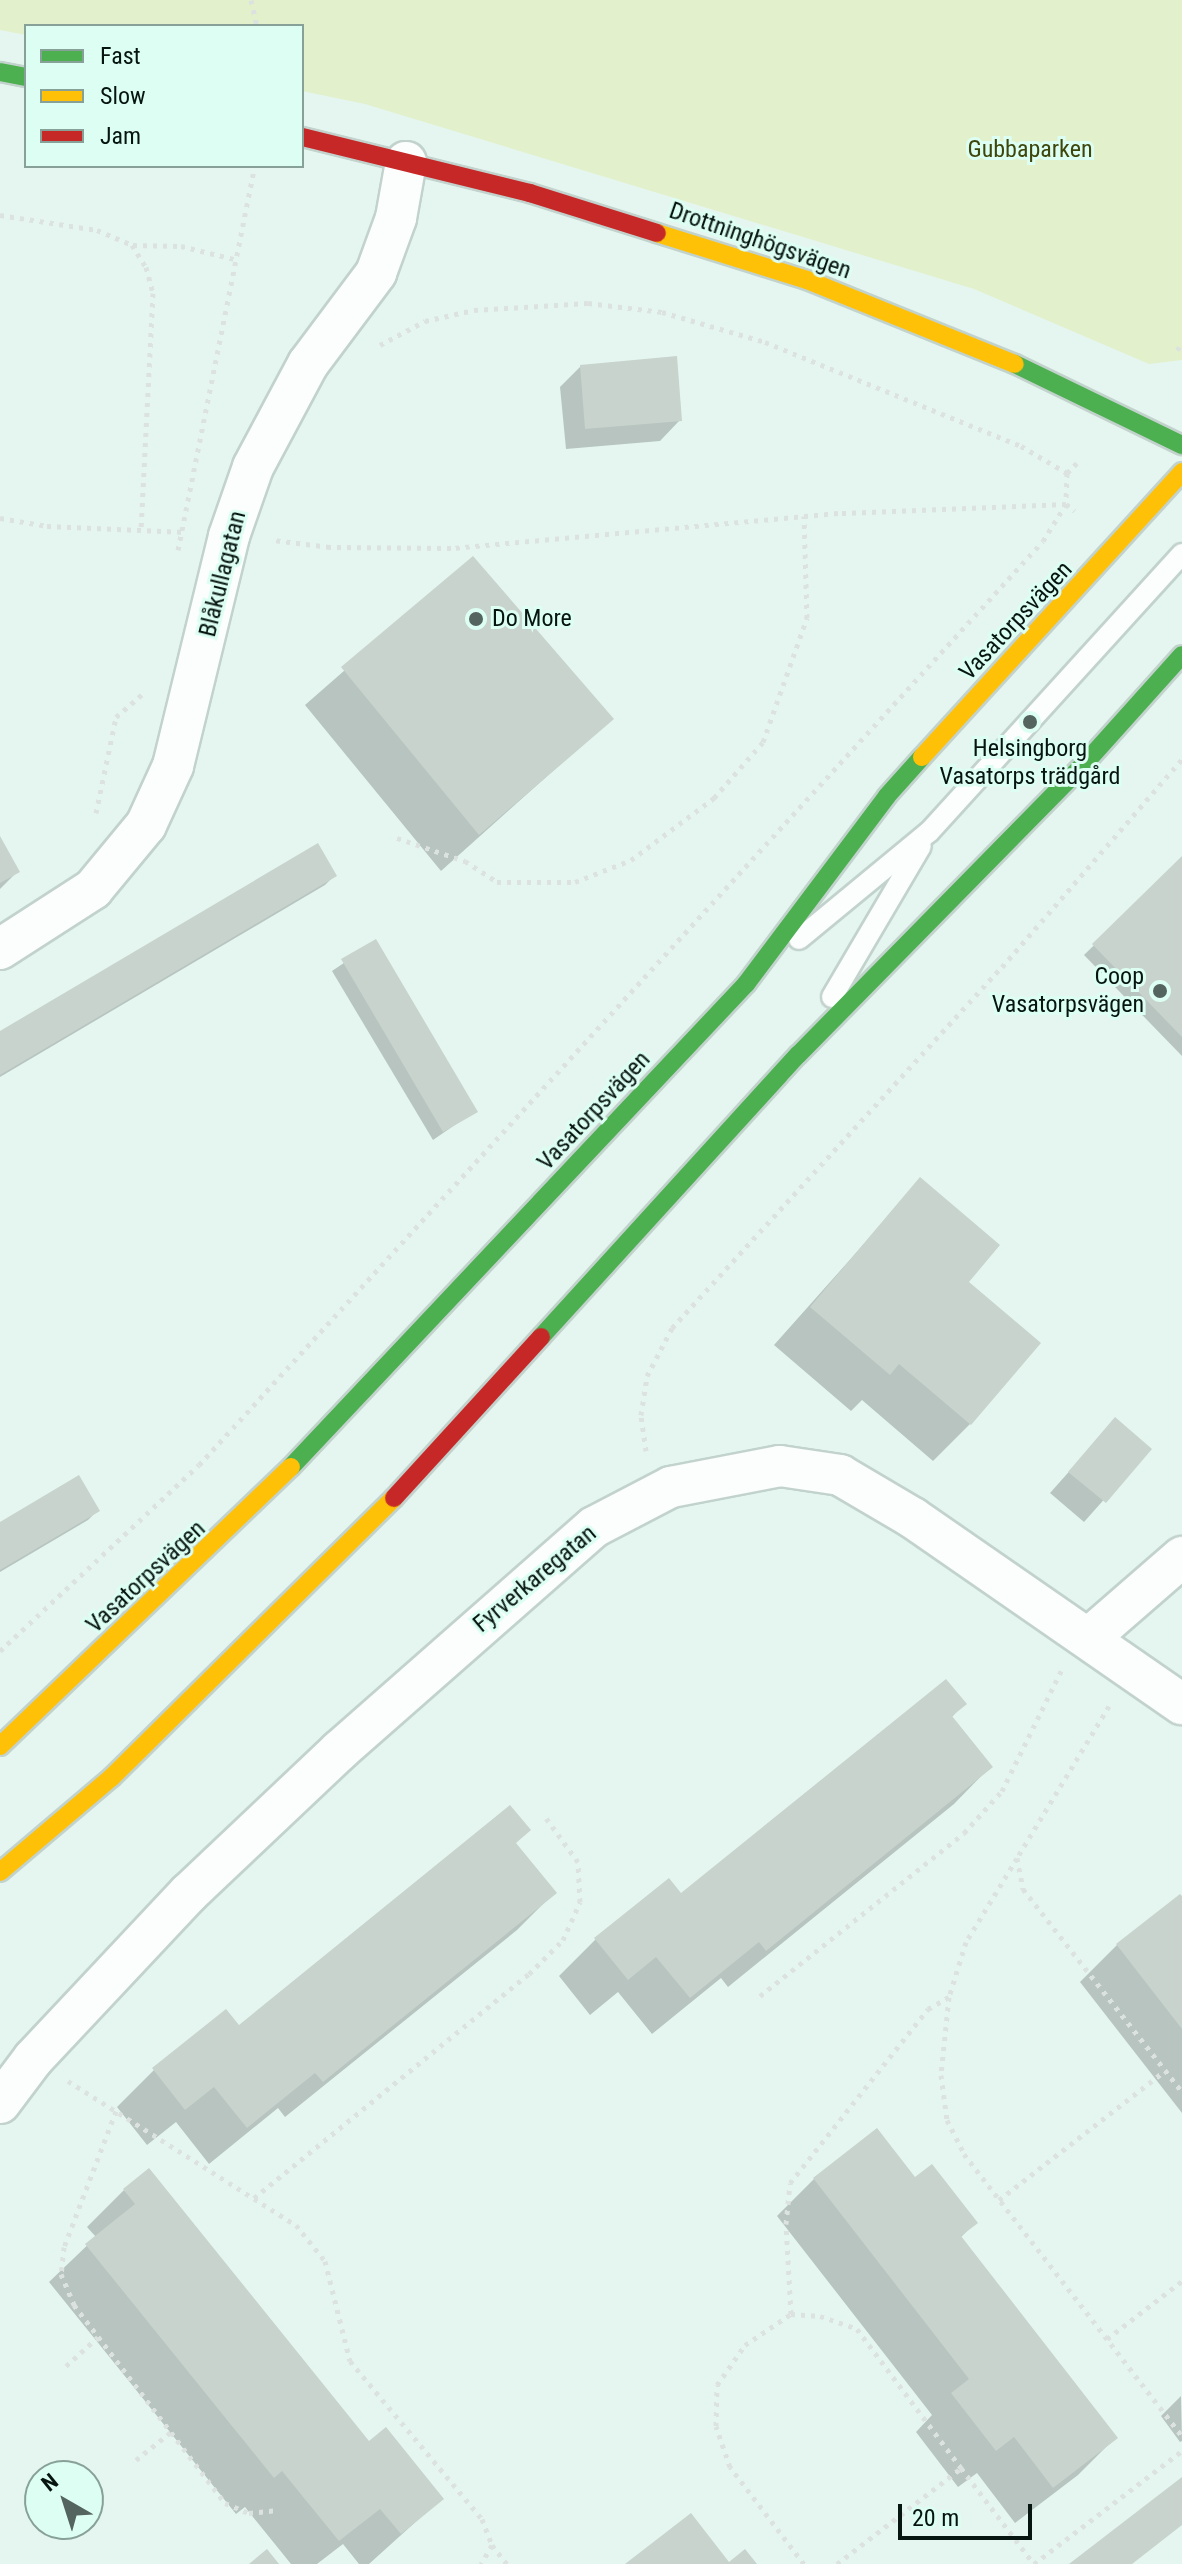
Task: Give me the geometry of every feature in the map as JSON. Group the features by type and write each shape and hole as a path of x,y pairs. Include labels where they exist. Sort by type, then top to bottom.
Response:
{"main road":[{"path":"0,72 24,77"},
{"name":"Drottninghögsvägen","path":"304,137 530,193 807,280 991,353 1182,445"},
{"name":"Vasatorpsvägen","path":"0,1746 265,1496 746,984 887,796 1182,472"},
{"path":"0,1872 112,1777 369,1525 798,1055 1067,781 1182,655"}],"street":[{"name":"Blåkullagatan","path":"0,949 93,889 146,825 173,766 246,537 253,467 287,398 386,253 406,162"},
{"name":"Fyrverkaregatan","path":"0,2103 33,2059 189,1893 339,1751 559,1556 608,1518 653,1495 698,1479 759,1468 801,1467 840,1475 913,1518 1182,1704"},
{"path":"1085,1635 1182,1557"}],"lane":[{"path":"746,984 929,832 1182,554"},
{"path":"798,1055 929,832"}],"path":[{"path":"249,1 256,24"},
{"path":"176,562 254,170"},
{"path":"0,215 97,230 132,245 181,246 234,259"},
{"path":"132,245 153,293 141,529"},
{"path":"376,348 425,321 474,310 588,303 662,312 765,342 1021,446 1067,473"},
{"path":"1177,350 1182,344"},
{"path":"0,1651 199,1465 1043,541 1066,504 1067,473 1077,463"},
{"path":"0,518 47,526 141,529 330,547 451,548 804,516 1066,504 1075,511"},
{"path":"397,838 465,861 497,882 575,882 631,860 714,798 763,742 807,618 804,516"},
{"path":"93,819 116,717 148,690"},
{"path":"653,1495 643,1396 651,1361 672,1328 1002,967 1182,759"},
{"path":"760,1996 964,1833 1002,1791 1085,1635"},
{"path":"1131,1669 966,1942 949,1997 941,2075 947,2120 964,2154 1182,2436"},
{"path":"254,2198 529,1974 563,1940 580,1902 578,1862 546,1818"},
{"path":"1017,1858 1023,1889 1182,2092"},
{"path":"791,2314 786,2224 790,2183 928,2009 949,1997"},
{"path":"33,2059 296,2225 325,2261 350,2361 482,2519 492,2545 507,2564"},
{"path":"999,2200 1165,2071"},
{"path":"116,2111 64,2247 61,2274 74,2305 225,2503 249,2513 278,2510"},
{"path":"1107,2339 1182,2281"},
{"path":"804,2564 730,2467 716,2426 717,2385 745,2345 791,2314 820,2316 857,2329 1034,2564 1182,2451"},
{"path":"66,2366 98,2337"},
{"path":"136,2460 171,2432"},
{"path":"837,2564 961,2468"},
{"path":"481,2564 492,2545"}],"green space":[{"name":"Gubbaparken","path":"0,0 1182,0 1182,360 1149,364 974,289 365,104 304,91 304,24 24,24 24,35 0,30"}],"building":[{"path":"677,356 682,421 585,429 580,365"},
{"path":"473,556 614,719 479,835 341,667"},
{"path":"0,836 20,872 0,883"},
{"path":"318,843 337,876 0,1075 0,1031"},
{"name":"Coop Vasatorpsvägen","path":"1182,856 1182,1037 1092,944"},
{"path":"376,939 478,1112 443,1132 341,959"},
{"path":"920,1177 1000,1245 969,1282 1041,1343 971,1425 899,1364 890,1375 810,1307"},
{"path":"1115,1417 1152,1449 1106,1503 1068,1472"},
{"path":"79,1475 100,1511 0,1570 0,1522"},
{"path":"946,1679 967,1704 952,1716 993,1767 766,1951 759,1942 690,1998 656,1957 628,1980 594,1938 669,1878 681,1893"},
{"path":"510,1805 531,1830 516,1843 557,1893 323,2082 315,2073 247,2128 214,2087 185,2110 152,2068 226,2009 239,2025"},
{"path":"1180,1894 1182,1896 1182,2029 1116,1944"},
{"path":"877,2128 915,2177 932,2164 978,2223 961,2236 1118,2438 1053,2488 1014,2437 996,2451 951,2393 969,2379 813,2178"},
{"path":"149,2168 369,2441 386,2427 444,2499 401,2534 380,2509 339,2541 282,2471 274,2478 85,2244 135,2204 123,2189"},
{"path":"1182,2477 1182,2525 1132,2564 1069,2564"},
{"path":"691,2513 729,2562 745,2549 757,2564 625,2564"},
{"path":"267,2549 279,2564 249,2564"}],"traffic: fast":[{"path":"0,72 24,77"},
{"path":"1015,364 1182,445"},
{"path":"541,1337 798,1055 1087,761 1182,655"},
{"path":"291,1467 746,984 887,796 922,757"}],"traffic: slow":[{"path":"657,233 807,280 1015,364"},
{"path":"922,757 1182,472"},
{"path":"0,1746 291,1467"},
{"path":"0,1872 112,1777 394,1498"}],"traffic: jam":[{"path":"304,137 530,193 657,233"},
{"path":"394,1498 541,1337"}],"place":[{"name":"Do More","path":"476,619"},
{"name":"Helsingborg Vasatorps trädgård","path":"1030,722"},
{"name":"Coop Vasatorpsvägen","path":"1160,991"}]}
